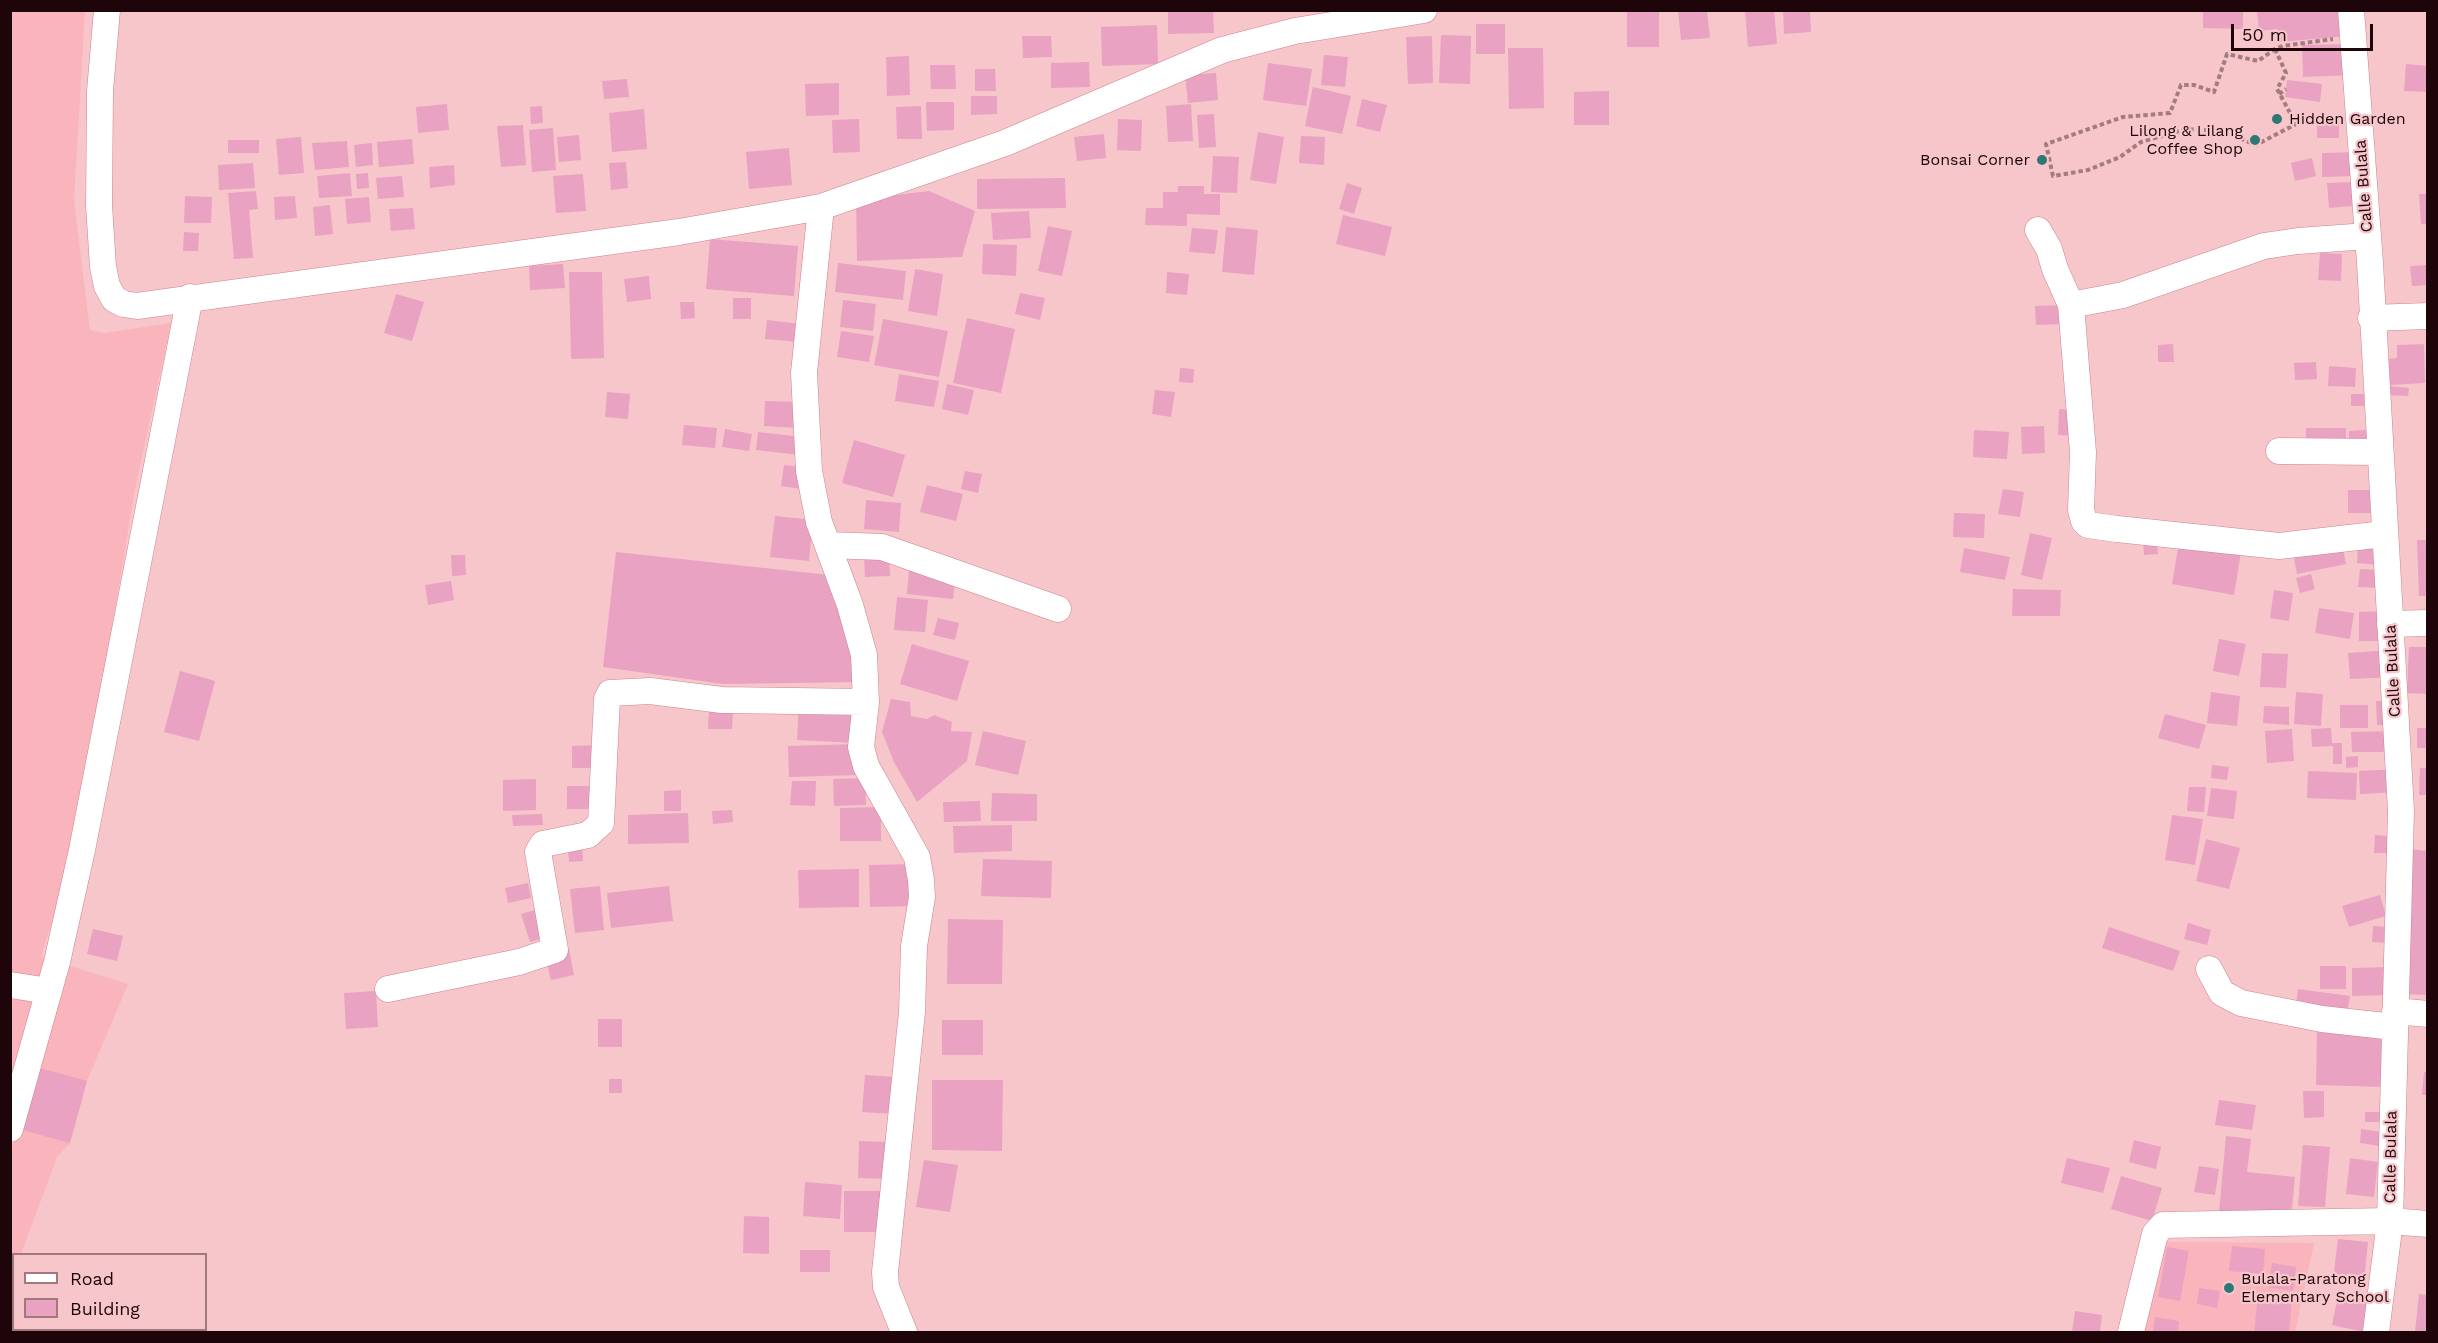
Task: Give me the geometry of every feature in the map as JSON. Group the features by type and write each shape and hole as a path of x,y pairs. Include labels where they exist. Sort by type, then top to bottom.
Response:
{"street":[{"path":"107,10 100,91 99,205 103,267 107,286 114,299 124,304 137,306 679,232 821,207 1005,143 1222,50 1295,31 1424,10"},
{"name":"Calle Bulala","path":"2351,10 2368,236 2401,811 2390,1221 2376,1332"},
{"path":"821,207 803,395 812,491 819,522 829,545 864,655 866,702 861,747 866,766 916,857 922,897 914,946 912,1012 885,1272 886,1287 904,1332"},
{"path":"2038,230 2049,249 2071,305 2083,452 2081,517 2088,525 2279,546 2384,534"},
{"path":"2071,305 2123,295 2264,246 2368,236"},
{"path":"12,1115 49,991 82,850 190,297"},
{"path":"2372,318 2427,316"},
{"path":"2278,452 2380,452"},
{"path":"829,545 882,547 1058,609"},
{"path":"2390,624 2427,623"},
{"path":"388,989 519,962 555,950 538,852 543,844 588,835 601,823 607,699 610,693 650,691 722,700 866,702"},
{"path":"2209,969 2223,993 2241,1003 2322,1019 2395,1019 2427,1014"},
{"path":"10,985 49,991"},
{"path":"2131,1332 2155,1234 2163,1225 2390,1221 2427,1224"}],"path":[{"path":"2275,49 2286,73 2277,89 2296,124 2256,145 2222,131 2186,129 2141,142 2120,157 2088,170 2053,176 2046,144 2123,117 2170,113 2181,85 2194,85 2214,92 2227,54 2258,61 2275,49 2353,36"},
{"path":"2279,94 2286,89"}],"shaded area":[{"path":"11,11 85,11 74,201 90,330 104,333 171,323 135,489 84,798 62,888 41,957 128,984 87,1081 70,1143 57,1157 21,1253 12,1253 11,1285"},
{"name":"Bulala-Paratong Elementary School","path":"2162,1242 2314,1243 2295,1332 2143,1332"}],"building":[{"path":"1213,10 1214,33 1168,34 1168,11"},
{"path":"1627,10 1659,10 1659,47 1627,47"},
{"path":"1678,10 1707,10 1710,38 1681,40"},
{"path":"1745,10 1774,10 1777,44 1748,47"},
{"path":"1783,10 1810,10 1811,32 1784,34"},
{"path":"2203,10 2243,10 2243,29 2203,28"},
{"path":"2257,10 2344,10 2346,36 2280,42 2278,29 2259,31"},
{"path":"1476,24 1505,24 1505,54 1476,54"},
{"path":"1157,25 1158,64 1102,66 1101,27"},
{"path":"1441,35 1471,36 1470,84 1439,83"},
{"path":"1022,36 1051,36 1052,57 1023,58"},
{"path":"1432,36 1433,83 1408,84 1406,37"},
{"path":"2351,44 2352,75 2303,77 2302,45"},
{"path":"1508,48 1543,48 1544,108 1509,109"},
{"path":"1324,55 1348,57 1345,87 1321,85"},
{"path":"909,56 910,95 887,96 886,57"},
{"path":"1089,62 1090,87 1051,88 1051,63"},
{"path":"1268,63 1312,69 1306,106 1263,100"},
{"path":"2406,64 2428,66 2428,92 2404,91"},
{"path":"930,65 955,65 956,89 931,89"},
{"path":"975,69 995,69 996,91 975,91"},
{"path":"1216,73 1218,100 1188,103 1185,75"},
{"path":"627,79 629,97 604,99 602,81"},
{"path":"2287,80 2322,84 2320,102 2285,97"},
{"path":"839,83 839,115 806,116 805,84"},
{"path":"1313,87 1351,96 1342,134 1305,126"},
{"path":"1609,91 1609,125 1574,125 1574,92"},
{"path":"971,96 997,96 997,114 971,115"},
{"path":"1362,99 1387,105 1380,132 1356,126"},
{"path":"926,102 954,102 954,130 927,131"},
{"path":"447,104 449,130 418,133 416,107"},
{"path":"1191,104 1193,141 1168,142 1166,106"},
{"path":"542,106 543,123 531,124 530,107"},
{"path":"921,106 922,139 897,139 896,107"},
{"path":"644,109 647,149 612,152 609,113"},
{"path":"1214,114 1216,147 1199,148 1197,115"},
{"path":"2317,117 2339,117 2339,138 2317,138"},
{"path":"859,119 860,152 833,153 832,120"},
{"path":"1118,119 1142,120 1141,151 1117,150"},
{"path":"523,125 526,165 501,167 497,126"},
{"path":"553,128 556,170 532,172 529,130"},
{"path":"1258,132 1284,137 1276,184 1250,180"},
{"path":"1104,134 1106,158 1077,161 1074,137"},
{"path":"579,135 581,160 559,162 557,137"},
{"path":"1301,136 1325,137 1324,165 1299,163"},
{"path":"301,137 304,173 279,175 276,139"},
{"path":"412,139 414,164 379,167 377,142"},
{"path":"228,140 259,140 259,153 228,153"},
{"path":"347,141 349,167 315,170 312,143"},
{"path":"372,143 373,165 356,167 354,145"},
{"path":"789,148 792,185 749,189 746,152"},
{"path":"2358,152 2359,176 2322,177 2322,153"},
{"path":"1213,156 1239,157 1237,193 1211,192"},
{"path":"2312,158 2316,176 2295,181 2291,163"},
{"path":"626,162 628,188 611,190 609,163"},
{"path":"253,163 255,188 219,190 218,165"},
{"path":"454,165 455,185 430,188 429,167"},
{"path":"350,173 352,196 319,198 317,176"},
{"path":"368,173 369,188 357,189 356,174"},
{"path":"583,174 586,211 556,213 553,176"},
{"path":"402,176 404,197 378,199 376,178"},
{"path":"1065,178 1066,208 977,209 977,179"},
{"path":"2352,182 2353,206 2329,208 2327,183"},
{"path":"1347,183 1362,188 1354,214 1339,209"},
{"path":"1178,186 1204,186 1204,194 1220,194 1220,215 1187,214 1187,226 1145,225 1146,208 1163,208 1163,192 1178,192"},
{"path":"256,191 258,209 249,210 253,258 234,259 228,193"},
{"path":"929,191 975,211 962,257 857,261 856,200"},
{"path":"2419,194 2428,194 2428,224 2421,224"},
{"path":"185,196 212,197 211,223 184,223"},
{"path":"295,196 297,218 275,220 274,197"},
{"path":"369,197 371,222 347,224 345,199"},
{"path":"330,205 333,234 315,236 313,207"},
{"path":"413,208 415,229 391,231 389,209"},
{"path":"1029,211 1031,238 993,240 991,213"},
{"path":"1343,215 1392,227 1385,256 1336,244"},
{"path":"1048,226 1072,231 1062,276 1038,271"},
{"path":"1226,227 1258,230 1254,275 1222,272"},
{"path":"1192,228 1218,230 1215,254 1189,252"},
{"path":"184,232 199,233 198,251 183,251"},
{"path":"710,239 798,246 794,296 706,289"},
{"path":"983,244 1017,245 1016,276 982,274"},
{"path":"2320,253 2342,254 2341,281 2318,280"},
{"path":"838,263 906,271 903,300 835,292"},
{"path":"563,264 565,288 530,290 529,266"},
{"path":"2428,265 2428,285 2412,286 2410,266"},
{"path":"915,269 943,274 937,316 908,311"},
{"path":"569,272 602,272 604,358 571,359"},
{"path":"1167,272 1189,274 1187,295 1166,293"},
{"path":"649,276 651,299 627,302 624,279"},
{"path":"1020,293 1045,298 1040,320 1015,314"},
{"path":"396,294 424,302 412,341 384,333"},
{"path":"733,298 751,298 751,319 733,319"},
{"path":"843,300 876,304 873,331 840,327"},
{"path":"680,302 694,302 695,318 681,319"},
{"path":"2064,305 2064,324 2036,325 2035,306"},
{"path":"967,318 1015,329 1001,393 953,383"},
{"path":"883,319 948,331 939,377 874,365"},
{"path":"767,320 800,324 799,342 765,339"},
{"path":"841,331 874,336 869,362 837,357"},
{"path":"2173,344 2174,362 2158,362 2158,345"},
{"path":"2424,344 2425,383 2389,385 2387,359 2397,358 2397,345"},
{"path":"2316,362 2317,379 2295,380 2294,363"},
{"path":"2329,366 2356,368 2355,387 2328,386"},
{"path":"1180,368 1194,369 1193,383 1179,382"},
{"path":"899,374 939,381 934,407 895,401"},
{"path":"947,384 974,390 968,415 942,409"},
{"path":"2388,386 2409,388 2408,396 2388,395"},
{"path":"1155,390 1175,392 1171,417 1152,414"},
{"path":"607,392 630,394 628,419 605,417"},
{"path":"2351,394 2364,394 2364,406 2351,406"},
{"path":"765,401 800,402 799,428 764,426"},
{"path":"2059,409 2077,410 2076,436 2058,435"},
{"path":"684,425 717,428 715,448 682,445"},
{"path":"2044,426 2045,453 2022,454 2021,427"},
{"path":"2306,428 2346,428 2346,446 2306,446"},
{"path":"725,429 752,434 749,451 722,447"},
{"path":"1974,430 2009,432 2007,459 1973,457"},
{"path":"2366,430 2367,445 2349,446 2349,431"},
{"path":"758,432 802,437 800,455 756,450"},
{"path":"854,440 905,455 893,497 842,483"},
{"path":"784,465 804,467 801,489 781,486"},
{"path":"965,471 982,474 978,493 961,489"},
{"path":"927,485 963,494 956,521 920,512"},
{"path":"2003,489 2024,492 2020,517 1998,514"},
{"path":"2348,490 2377,490 2377,513 2348,513"},
{"path":"866,500 901,503 899,532 864,529"},
{"path":"1954,513 1985,514 1984,538 1953,537"},
{"path":"775,516 813,520 809,561 770,557"},
{"path":"2030,533 2052,538 2042,580 2021,575"},
{"path":"2156,534 2158,554 2144,555 2143,535"},
{"path":"2417,540 2428,540 2428,596 2419,596"},
{"path":"2179,542 2241,552 2234,595 2172,584"},
{"path":"2342,543 2346,564 2297,574 2293,553"},
{"path":"2358,544 2382,545 2381,565 2357,563"},
{"path":"1964,548 2010,557 2005,580 1960,572"},
{"path":"616,552 829,575 859,682 723,684 603,667"},
{"path":"451,555 465,555 466,575 452,576"},
{"path":"889,556 890,576 865,577 864,557"},
{"path":"909,569 956,574 953,599 907,594"},
{"path":"2360,569 2382,570 2380,588 2358,587"},
{"path":"2311,574 2315,589 2300,593 2296,578"},
{"path":"451,581 454,600 428,605 425,585"},
{"path":"2013,589 2061,590 2060,616 2012,616"},
{"path":"2274,590 2293,593 2289,621 2270,618"},
{"path":"897,597 928,600 925,632 894,630"},
{"path":"2319,608 2354,613 2350,639 2315,633"},
{"path":"2384,611 2385,641 2359,641 2359,612"},
{"path":"938,618 959,623 955,640 933,635"},
{"path":"2219,639 2246,644 2239,676 2213,671"},
{"path":"912,644 969,661 957,701 900,684"},
{"path":"2409,647 2428,647 2428,694 2407,693"},
{"path":"2392,650 2393,677 2350,679 2348,653"},
{"path":"2262,653 2288,654 2286,688 2260,687"},
{"path":"180,671 215,681 199,741 164,732"},
{"path":"2211,692 2240,696 2237,726 2207,723"},
{"path":"2296,692 2323,694 2321,726 2294,724"},
{"path":"891,699 910,702 911,716 927,719 934,715 952,722 951,731 972,732 967,761 917,802 894,762 882,732"},
{"path":"2376,701 2393,701 2393,725 2377,725"},
{"path":"799,704 857,707 855,743 797,740"},
{"path":"2340,705 2368,705 2368,728 2340,728"},
{"path":"2264,706 2289,707 2289,725 2263,723"},
{"path":"709,710 733,711 732,729 708,729"},
{"path":"2165,714 2206,725 2199,749 2158,738"},
{"path":"2331,728 2332,743 2342,743 2342,764 2333,764 2333,746 2312,747 2311,729"},
{"path":"2417,728 2428,728 2428,748 2417,748"},
{"path":"2292,729 2294,761 2267,763 2265,731"},
{"path":"983,731 1026,741 1018,775 975,765"},
{"path":"2394,731 2395,752 2352,752 2351,732"},
{"path":"857,744 858,775 789,777 788,746"},
{"path":"599,745 600,768 572,768 572,746"},
{"path":"2358,756 2358,767 2346,768 2346,757"},
{"path":"2212,765 2229,767 2227,780 2211,778"},
{"path":"2420,768 2428,768 2428,795 2419,795"},
{"path":"2397,769 2398,792 2360,794 2359,771"},
{"path":"2308,771 2357,773 2356,800 2307,798"},
{"path":"865,778 866,805 834,806 833,779"},
{"path":"536,779 536,810 503,811 503,780"},
{"path":"792,781 816,781 815,806 790,805"},
{"path":"567,786 598,786 598,809 567,809"},
{"path":"2189,787 2206,787 2204,812 2187,811"},
{"path":"2211,788 2237,791 2234,819 2207,816"},
{"path":"681,790 681,811 664,811 664,791"},
{"path":"992,793 1037,794 1037,821 991,821"},
{"path":"980,801 981,821 944,822 943,802"},
{"path":"881,807 881,841 840,841 840,808"},
{"path":"732,810 733,822 713,824 712,811"},
{"path":"688,813 689,843 628,844 628,815"},
{"path":"542,814 543,825 513,826 512,815"},
{"path":"2172,815 2203,819 2195,865 2165,860"},
{"path":"1012,825 1012,851 954,853 953,826"},
{"path":"2375,835 2388,836 2387,853 2374,853"},
{"path":"2206,839 2240,848 2229,889 2196,881"},
{"path":"582,846 583,861 569,862 568,847"},
{"path":"2411,849 2428,851 2428,995 2406,994"},
{"path":"983,859 1052,861 1051,898 981,896"},
{"path":"916,864 917,906 870,907 869,865"},
{"path":"859,869 859,907 799,908 798,870"},
{"path":"528,883 531,898 508,903 505,888"},
{"path":"600,886 604,930 575,933 570,889"},
{"path":"669,886 673,921 611,928 607,893"},
{"path":"2380,895 2386,916 2349,927 2342,906"},
{"path":"542,908 550,936 530,942 521,914"},
{"path":"948,919 1003,920 1002,984 947,984"},
{"path":"2188,923 2211,930 2207,945 2184,939"},
{"path":"2373,926 2388,927 2387,943 2372,942"},
{"path":"2109,927 2180,951 2173,971 2102,948"},
{"path":"93,929 123,936 117,961 87,954"},
{"path":"569,949 574,975 551,980 545,954"},
{"path":"2320,966 2346,966 2346,989 2320,989"},
{"path":"2389,967 2390,995 2352,996 2352,968"},
{"path":"2298,989 2350,996 2347,1013 2296,1007"},
{"path":"376,991 378,1027 346,1029 344,993"},
{"path":"598,1019 622,1019 622,1047 598,1047"},
{"path":"942,1020 983,1020 983,1055 942,1055"},
{"path":"2317,1032 2387,1034 2385,1087 2316,1085"},
{"path":"40,1068 87,1081 70,1143 22,1130"},
{"path":"2424,1072 2428,1072 2428,1095 2422,1095"},
{"path":"865,1075 896,1077 894,1114 862,1112"},
{"path":"609,1079 622,1079 622,1093 609,1093"},
{"path":"932,1080 1003,1080 1002,1151 932,1150"},
{"path":"2303,1091 2324,1091 2324,1117 2304,1118"},
{"path":"2219,1100 2256,1105 2252,1130 2215,1125"},
{"path":"2365,1112 2385,1112 2385,1122 2365,1122"},
{"path":"2361,1129 2381,1132 2380,1146 2360,1143"},
{"path":"2226,1136 2251,1139 2247,1172 2295,1177 2291,1219 2219,1212"},
{"path":"2134,1140 2161,1147 2156,1169 2129,1162"},
{"path":"859,1141 889,1142 888,1179 858,1178"},
{"path":"2303,1145 2330,1147 2325,1207 2298,1206"},
{"path":"2067,1158 2110,1168 2103,1193 2061,1183"},
{"path":"2350,1158 2378,1162 2374,1197 2346,1194"},
{"path":"924,1160 958,1165 950,1212 916,1207"},
{"path":"2199,1166 2219,1169 2215,1195 2194,1192"},
{"path":"2121,1176 2162,1188 2152,1221 2111,1209"},
{"path":"805,1182 842,1185 840,1219 803,1216"},
{"path":"844,1191 883,1191 883,1232 844,1232"},
{"path":"744,1216 769,1217 769,1254 743,1253"},
{"path":"2338,1239 2368,1242 2364,1282 2333,1279"},
{"path":"2232,1246 2265,1249 2263,1274 2229,1271"},
{"path":"2167,1247 2189,1251 2180,1301 2158,1297"},
{"path":"800,1250 830,1250 830,1272 800,1272"},
{"path":"2272,1263 2296,1267 2293,1291 2268,1287"},
{"path":"2199,1288 2220,1291 2217,1308 2197,1304"},
{"path":"2419,1294 2428,1295 2428,1332 2415,1332"},
{"path":"2258,1295 2292,1299 2289,1332 2254,1332"},
{"path":"2338,1296 2370,1302 2364,1332 2332,1325"},
{"path":"2075,1311 2102,1315 2100,1332 2072,1332"},
{"path":"2155,1317 2179,1321 2178,1332 2153,1332"}],"place":[{"name":"Hidden Garden","path":"2277,119"},
{"name":"Lilong & Lilang Coffee Shop","path":"2255,140"},
{"name":"Bonsai Corner","path":"2042,160"},
{"name":"Bulala-Paratong Elementary School","path":"2229,1288"}]}
